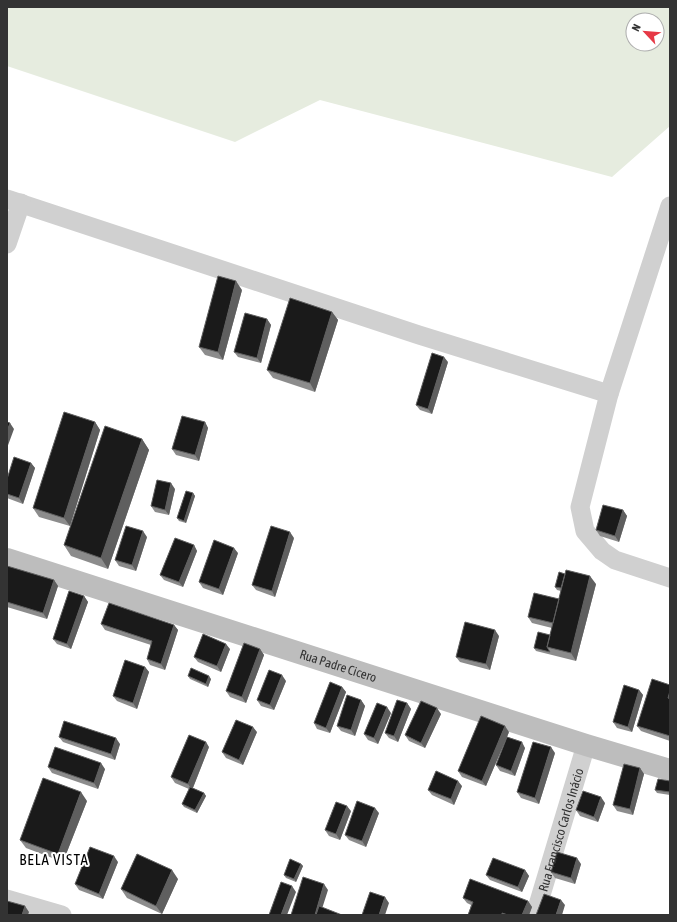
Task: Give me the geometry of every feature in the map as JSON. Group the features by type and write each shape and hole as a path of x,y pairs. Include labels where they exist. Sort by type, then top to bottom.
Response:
{"street":[{"path":"7,244 14,201 411,333 609,394"},
{"path":"670,206 609,394 580,507 585,531 602,551 615,560 670,578"},
{"name":"Rua Padre Cicero","path":"7,559 586,745 670,770"},
{"name":"Rua Francisco Carlos Inácio","path":"535,915 586,745"},
{"path":"7,899 62,915"}],"shaded area":[{"path":"7,7 670,7 670,126 612,177 320,100 235,142 7,66"}],"building":[{"path":"218,276 236,281 218,352 199,347"},
{"path":"290,298 332,312 310,383 267,370"},
{"path":"245,313 267,319 257,358 234,352"},
{"path":"432,353 444,357 428,409 416,405"},
{"path":"64,412 95,422 64,518 33,508"},
{"path":"182,416 205,422 195,455 172,449"},
{"path":"7,422 10,423 7,431"},
{"path":"105,426 142,439 101,558 64,545"},
{"path":"14,457 31,463 19,498 7,494 7,479"},
{"path":"157,480 171,483 165,510 151,506"},
{"path":"186,491 193,493 184,521 177,518"},
{"path":"603,505 623,510 615,536 596,530"},
{"path":"126,526 143,531 132,565 115,560"},
{"path":"271,526 290,532 272,591 252,585"},
{"path":"175,538 194,545 179,582 160,575"},
{"path":"214,540 234,548 219,589 199,582"},
{"path":"7,566 54,580 43,613 7,602"},
{"path":"566,570 590,576 571,653 547,647"},
{"path":"559,572 565,574 561,588 555,587"},
{"path":"69,591 84,596 67,644 53,639"},
{"path":"534,593 559,599 553,623 528,617"},
{"path":"109,603 174,625 161,664 147,659 152,641 101,624"},
{"path":"465,622 495,630 486,664 456,657"},
{"path":"538,632 550,635 547,647 550,652 534,648"},
{"path":"203,634 226,644 217,666 194,657"},
{"path":"244,643 260,649 242,697 226,691"},
{"path":"125,660 145,667 133,703 113,696"},
{"path":"191,668 209,676 206,684 188,676"},
{"path":"269,670 282,675 270,705 257,700"},
{"path":"652,679 670,685 668,698 670,699 670,736 637,726"},
{"path":"330,682 342,687 326,728 314,723"},
{"path":"624,685 639,690 628,727 613,722"},
{"path":"347,695 361,700 351,730 337,726"},
{"path":"397,700 407,703 394,736 385,733"},
{"path":"421,701 437,708 421,743 405,735"},
{"path":"377,703 387,707 374,738 364,734"},
{"path":"481,716 505,726 482,781 458,771"},
{"path":"236,720 253,727 239,760 222,752"},
{"path":"64,721 116,738 111,754 59,737"},
{"path":"189,735 206,742 188,784 171,777"},
{"path":"507,737 522,742 511,771 496,765"},
{"path":"533,742 551,747 535,798 517,792"},
{"path":"55,747 101,763 94,783 48,767"},
{"path":"624,764 640,768 630,809 613,805"},
{"path":"436,771 458,781 451,799 428,790"},
{"path":"43,778 81,792 58,854 20,840"},
{"path":"658,779 670,781 670,792 655,790"},
{"path":"190,787 204,793 195,810 182,804"},
{"path":"583,791 601,797 594,817 576,810"},
{"path":"357,801 375,808 362,841 345,835"},
{"path":"336,802 347,806 336,834 325,830"},
{"path":"90,847 114,856 99,894 75,884"},
{"path":"557,852 577,858 571,878 551,872"},
{"path":"137,854 172,870 156,906 121,889"},
{"path":"493,858 525,870 518,887 486,875"},
{"path":"290,859 301,864 294,879 284,875"},
{"path":"303,877 324,884 315,915 291,915"},
{"path":"470,879 528,901 522,915 508,915 502,913 502,915 468,915 473,902 463,898"},
{"path":"281,882 292,886 281,915 269,915"},
{"path":"370,892 385,897 379,915 362,915"},
{"path":"544,894 561,900 556,915 536,915"},
{"path":"7,901 25,906 22,915 7,915"},
{"path":"319,906 342,915 316,915"}],"district":[{"name":"BELA VISTA","path":"54,859"}]}
